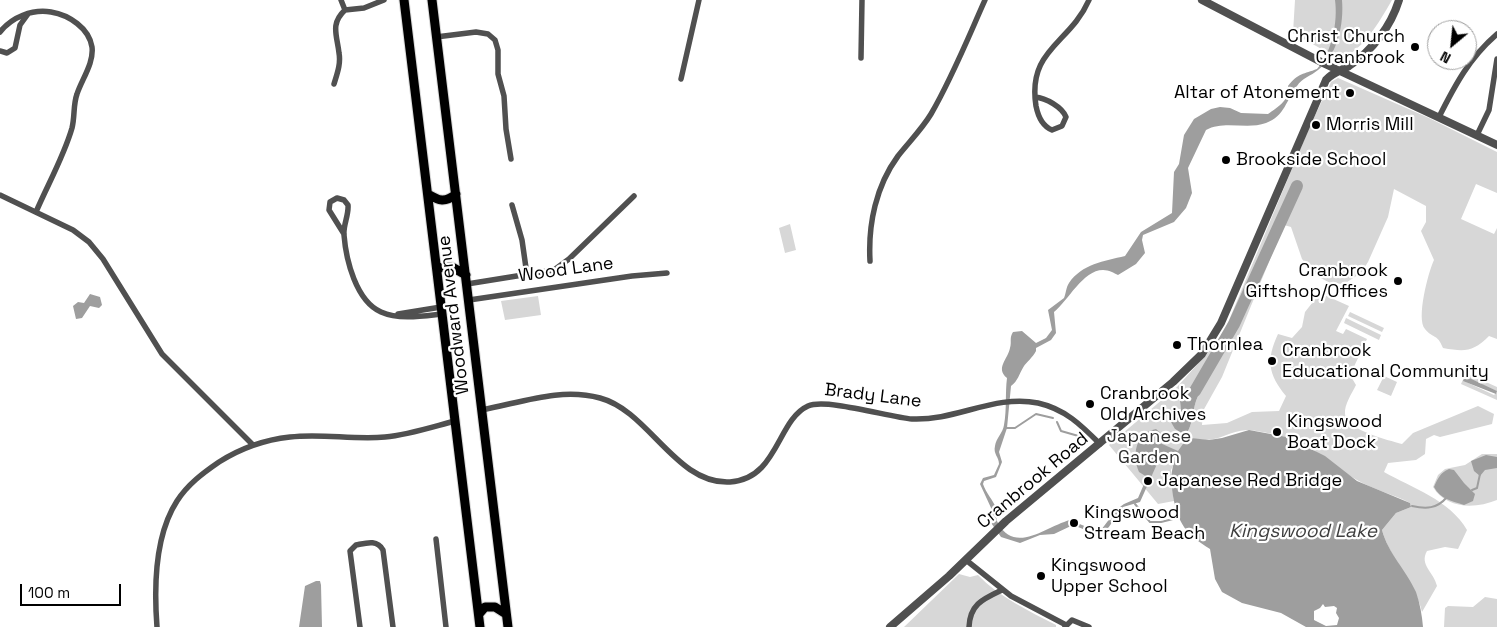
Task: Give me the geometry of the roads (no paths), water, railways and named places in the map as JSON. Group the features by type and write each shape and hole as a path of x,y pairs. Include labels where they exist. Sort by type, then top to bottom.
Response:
{"main road":[{"name":"Woodward Avenue","path":"404,0 480,627"},
{"name":"Woodward Avenue","path":"432,0 508,627"},
{"path":"428,194 438,201 448,200 456,194"},
{"path":"436,268 452,267 466,279"},
{"path":"479,614 485,607 495,607 506,614"}],"street":[{"path":"341,0 345,10"},
{"path":"334,84 340,62 334,30 337,20 345,10 364,8 384,0"},
{"path":"681,79 698,0"},
{"path":"861,58 862,0"},
{"path":"870,261 870,226 886,177 897,157 930,115 986,0"},
{"path":"1035,97 1043,99 1063,111 1066,120 1061,128 1052,130 1045,126 1038,113 1035,97 1035,77 1039,66 1079,18 1088,0"},
{"path":"1202,0 1325,64 1497,145"},
{"name":"Cranbrook Road","path":"890,627 966,560 985,540 1194,363 1214,337 1326,80 1338,70 1352,64 1378,39 1388,25 1399,0"},
{"path":"0,32 14,20 28,14 48,11 67,17 85,31 91,41 92,52 76,95 71,130 36,212"},
{"path":"0,50 7,53 15,48 20,26 28,14"},
{"path":"436,37 476,32 488,34 495,40 498,50 498,74 504,96 506,129 511,159"},
{"path":"1439,117 1470,61 1487,41 1497,34"},
{"path":"1477,135 1489,110 1497,59"},
{"path":"0,195 76,232 94,248 162,354 252,444"},
{"path":"466,279 527,275 554,270 562,265 634,196"},
{"path":"344,234 328,210 330,202 337,198 344,200 348,204 344,234 352,269 362,293 377,310 394,314 442,311"},
{"path":"512,205 522,240 527,275"},
{"name":"Wood Lane","path":"469,300 632,276 667,273"},
{"name":"Brady Lane","path":"481,410 554,396 600,398 632,416 693,472 712,480 731,482 750,475 762,467 798,414 814,404 828,404 895,417 922,419 953,415 1004,402 1025,401 1056,408 1077,421 1100,444"},
{"path":"158,627 157,595 166,524 173,508 183,493 197,478 222,460 252,444 306,435 386,437 455,421"},
{"path":"436,539 446,627"},
{"path":"360,627 350,551 356,545 373,542 380,545 384,550 393,627"},
{"path":"966,560 1002,590 1030,608 1066,626 1074,620 1089,627"},
{"path":"969,627 971,614 976,604 1002,590"}],"water":[{"name":"Kingswood Lake","path":"1335,0 1342,0 1341,28 1335,47 1325,64 1299,83 1281,112 1272,120 1259,125 1228,125 1206,130 1188,168 1192,193 1186,208 1174,222 1143,235 1142,240 1145,253 1136,264 1118,275 1103,270 1089,275 1082,280 1054,312 1056,333 1051,340 1036,348 1035,353 1011,386 1007,428 999,452 1002,462 996,477 984,481 983,484 996,508 998,523 1005,532 1013,537 1032,536 1070,520 1094,530 1101,530 1117,509 1138,498 1147,477 1139,472 1136,459 1137,446 1144,435 1156,429 1164,436 1160,443 1178,451 1185,441 1183,434 1175,429 1171,422 1181,410 1180,401 1183,394 1195,391 1198,396 1187,433 1191,438 1209,440 1249,430 1287,437 1325,456 1357,481 1410,503 1411,507 1396,513 1382,530 1388,546 1416,592 1423,627 1306,627 1281,613 1242,603 1222,592 1215,579 1210,549 1184,527 1175,506 1171,481 1176,457 1171,453 1161,455 1140,502 1123,507 1106,531 1098,535 1073,525 1054,534 1040,535 1020,543 1001,537 989,520 992,510 980,484 983,478 994,475 999,464 995,449 1004,425 1007,378 1002,371 1002,367 1011,346 1013,332 1022,331 1036,343 1046,338 1052,330 1048,310 1064,298 1068,285 1080,271 1094,264 1125,256 1141,232 1172,213 1174,172 1179,164 1184,135 1194,119 1211,109 1220,107 1230,108 1241,113 1268,114 1286,99 1288,86 1295,79 1301,74 1317,69 1327,54 1333,36","holes":["1323,604 1325,607 1334,606 1337,608 1336,613 1339,618 1337,625 1326,626 1314,620 1314,611"]},
{"path":"90,294 100,297 102,305 99,308 90,306 82,318 76,319 73,306 78,302 84,303"},
{"path":"1465,376 1497,391 1496,394 1463,381"},
{"path":"1486,455 1497,457 1497,468 1485,470 1480,476 1474,471 1471,461"},
{"path":"1449,469 1454,470 1475,494 1473,501 1464,505 1447,499 1434,487 1443,472"},
{"path":"320,581 321,585 322,627 299,627 305,586"}],"waterway":[{"path":"1195,391 1234,324 1297,186"},
{"path":"1006,428 1015,428 1036,414 1053,418"},
{"path":"1057,422 1061,431 1082,437"},
{"path":"1472,490 1477,488 1480,474"},
{"path":"1412,506 1422,508 1435,506 1447,497"},
{"path":"1135,504 1150,522 1161,522 1177,518"}],"place":[{"name":"Christ Church Cranbrook","path":"1415,47"},
{"name":"Altar of Atonement","path":"1350,93"},
{"name":"Morris Mill","path":"1316,125"},
{"name":"Brookside School","path":"1226,160"},
{"name":"Cranbrook Giftshop/Offices","path":"1398,281"},
{"name":"Thornlea","path":"1177,345"},
{"name":"Cranbrook Educational Community","path":"1272,361"},
{"name":"Cranbrook Old Archives","path":"1090,404"},
{"name":"Kingswood Boat Dock","path":"1277,432"},
{"name":"Japanese Red Bridge","path":"1148,481"},
{"name":"Kingswood Stream Beach","path":"1074,523"},
{"name":"Kingswood Upper School","path":"1041,576"}],"park label":[{"name":"Japanese Garden","path":"1149,447"}]}
